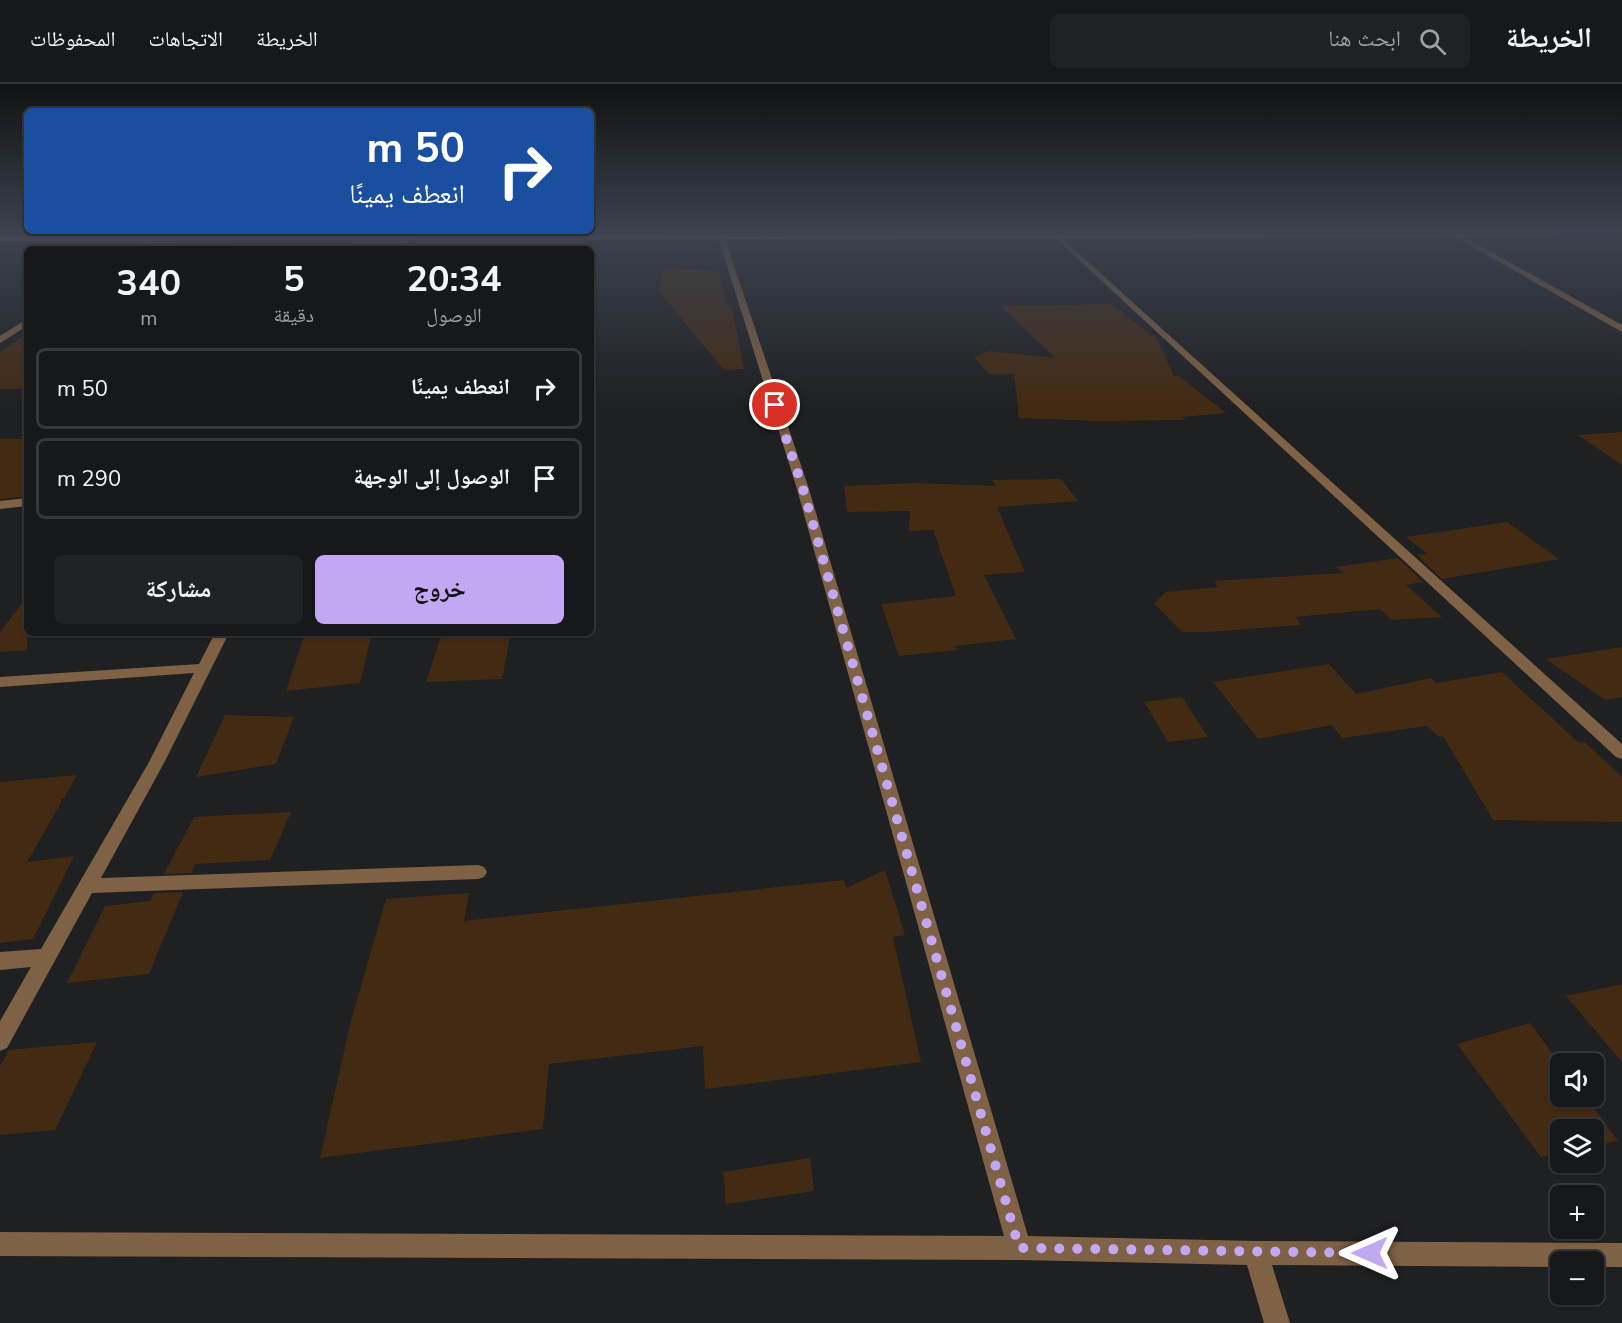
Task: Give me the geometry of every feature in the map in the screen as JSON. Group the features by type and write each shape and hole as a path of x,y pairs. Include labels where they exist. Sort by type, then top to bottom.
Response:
{"street":[{"path":"738,292 803,489 1019,1248"},
{"path":"1116,292 1622,753"},
{"path":"1556,292 1622,329"},
{"path":"0,340 24,324"},
{"path":"0,505 24,502"},
{"path":"0,1041 156,762 220,636"},
{"path":"0,682 204,668"},
{"path":"87,886 478,872"},
{"path":"0,961 47,957"},
{"path":"0,1244 1019,1248 1256,1253 1622,1255"},
{"path":"1256,1253 1277,1323"}],"building":[{"path":"660,292 724,292 729,308 732,308 744,369 724,370"},
{"path":"1112,304 1152,336 1155,335 1174,376 1179,376 1226,413 1182,417 1185,420 1098,421 1019,418 1014,374 989,374 974,357 989,351 1055,358 1001,306"},
{"path":"24,335 24,389 0,389 0,352"},
{"path":"1622,432 1622,465 1578,435"},
{"path":"0,439 24,439 24,496 0,499"},
{"path":"1061,479 1078,501 997,507 1025,572 984,575 1016,639 955,646 957,650 899,656 881,604 956,596 933,530 909,531 910,511 847,512 844,486 917,483 996,486 992,480"},
{"path":"1507,522 1559,559 1442,579 1417,555 1427,554 1406,537"},
{"path":"1398,558 1423,582 1406,585 1442,617 1392,620 1380,609 1295,617 1301,625 1182,632 1154,603 1166,592 1218,587 1214,581 1343,573 1336,567"},
{"path":"24,601 24,636 27,636 27,650 0,652 0,632"},
{"path":"304,636 371,636 360,683 286,691"},
{"path":"441,636 510,636 502,679 426,682"},
{"path":"1622,647 1622,697 1605,700 1546,659"},
{"path":"1329,664 1356,694 1431,678 1436,683 1502,672 1579,743 1585,742 1622,777 1622,822 1493,820 1443,736 1439,737 1427,726 1342,738 1332,725 1258,739 1213,682"},
{"path":"1182,697 1208,737 1168,742 1144,702"},
{"path":"225,715 294,717 276,764 196,777"},
{"path":"77,775 64,798 61,799 61,803 27,862 74,856 33,939 0,943 0,782"},
{"path":"291,812 270,860 195,864 192,873 164,874 194,817"},
{"path":"885,870 905,935 893,937 921,1062 705,1089 703,1046 549,1064 543,1129 320,1158 351,1021 386,899 469,893 464,921 844,880 846,888"},
{"path":"183,892 149,974 67,983 105,906 150,901 154,893"},
{"path":"1622,984 1622,1062 1566,996"},
{"path":"1530,1023 1552,1053 1550,1053 1550,1107 1593,1107 1602,1119 1550,1119 1550,1155 1541,1157 1457,1044"},
{"path":"97,1042 55,1130 0,1135 0,1066 9,1050"},
{"path":"1604,1122 1618,1141 1604,1144"},
{"path":"810,1158 814,1191 726,1204 723,1172"}],"route":[{"path":"775,405 803,489 1019,1248 1370,1253"}]}
